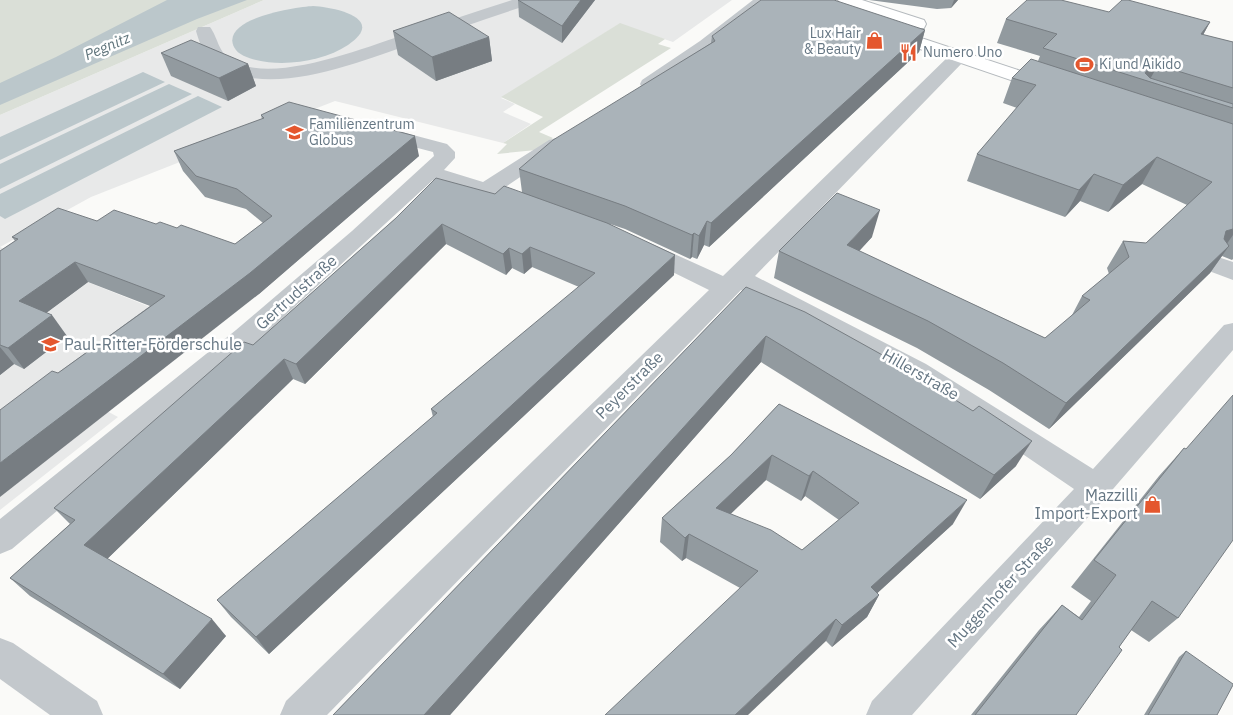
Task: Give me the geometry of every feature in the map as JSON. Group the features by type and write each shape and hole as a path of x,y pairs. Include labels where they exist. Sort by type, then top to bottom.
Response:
{"main road":[{"path":"846,0 929,28"},
{"path":"865,24 962,48 1012,55"},
{"path":"962,48 1066,92"}],"street":[{"path":"204,31 215,56 231,67 269,73 295,72 326,66 528,0"},
{"path":"637,92 706,44 762,0"},
{"name":"Peyerstraße","path":"300,715 732,282 962,48"},
{"path":"358,126 440,148 437,162 487,189 524,202"},
{"path":"487,189 570,135"},
{"name":"Gertrudstraße","path":"0,540 245,338 360,236 437,162"},
{"name":"Hillerstraße","path":"625,240 732,282 871,345 969,403 1096,487"},
{"name":"Muggenhofer Straße","path":"886,715 1096,487 1233,332"},
{"path":"0,656 82,715"}],"shaded area":[{"path":"0,0 264,0 0,115"},
{"path":"264,0 732,0 673,42 619,24 501,98 515,104 503,112 531,124 503,143 335,101 91,197 0,247 0,115"},
{"path":"620,23 665,39 658,44 671,48 539,132 553,138 536,150 497,154 507,144 503,143 543,117 501,97"},
{"name":"Paul-Ritter-Förderschule","path":"0,247 150,307 51,381 118,417 0,510"}],"water":[{"name":"Pegnitz","path":"167,0 247,0 197,19 0,105 0,83 56,57"},
{"path":"313,6 333,9 353,16 360,21 362,28 359,36 338,51 316,59 292,63 267,62 253,59 241,54 234,47 233,37 238,28 249,22 277,12"},
{"path":"143,72 165,82 0,160 0,137"},
{"path":"169,84 192,94 0,189 0,164"},
{"path":"198,96 222,107 5,219 0,216 0,194"}],"building":[{"path":"518,0 581,0 562,26"},
{"path":"761,0 834,0 925,30 711,223 707,221 699,236 694,233 692,235 625,206 519,169 553,140 715,41 712,36"},
{"path":"1027,0 1061,0 1109,12 1122,0 1128,0 1210,22 1201,34 1233,42 1233,88 1158,65 1150,67 1145,73 1150,78 1233,104 1233,108 1043,48 1057,34 1006,19"},
{"path":"449,12 489,37 432,57 393,31"},
{"path":"191,40 248,64 219,78 161,53"},
{"path":"1031,59 1233,124 1233,229 1226,231 1224,239 1229,246 1066,403 1003,363 928,321 779,251 837,193 880,210 847,245 1045,338 1090,300 1082,296 1129,257 1123,241 1146,243 1212,182 1157,157 1123,185 1094,174 1079,190 977,154 1036,85 1012,78"},
{"path":"289,102 415,136 250,273 0,463 0,410 52,371 58,373 165,296 75,262 19,301 52,315 8,348 0,345 0,251 18,239 12,237 58,208 97,221 114,210 156,224 160,222 177,228 181,225 235,244 272,216 237,189 196,176 174,151 264,118 261,115"},
{"path":"436,178 495,194 504,186 607,223 675,255 256,637 217,600 437,413 431,409 595,273 530,247 522,254 509,248 503,254 442,224 296,364 284,359 84,545 212,619 163,674 10,578 75,520 54,508 244,342 253,345 396,218"},
{"path":"746,287 805,312 895,362 973,411 979,406 1032,441 994,475 766,336 424,715 333,715"},
{"path":"1233,395 1233,540 1178,618 1152,601 1119,647 1122,650 1076,715 975,715 1062,605 1082,620 1116,575 1094,560 1184,448 1186,449"},
{"path":"779,404 967,500 871,587 879,595 842,625 836,619 735,715 605,715 758,571 689,534 685,538 662,518 731,455","holes":["772,455 809,476 813,471 859,503 802,550 771,530 716,508"]},
{"path":"1186,651 1233,684 1217,715 1148,715"}],"place":[{"name":"Lux Hair & Beauty","path":"875,41"},
{"name":"Numero Uno","path":"909,52"},
{"name":"Ki und Aikido","path":"1085,64"},
{"name":"Familienzentrum Globus","path":"295,132"},
{"name":"Paul-Ritter-Förderschule","path":"50,344"},
{"name":"Mazzilli Import-Export","path":"1152,504"}]}
